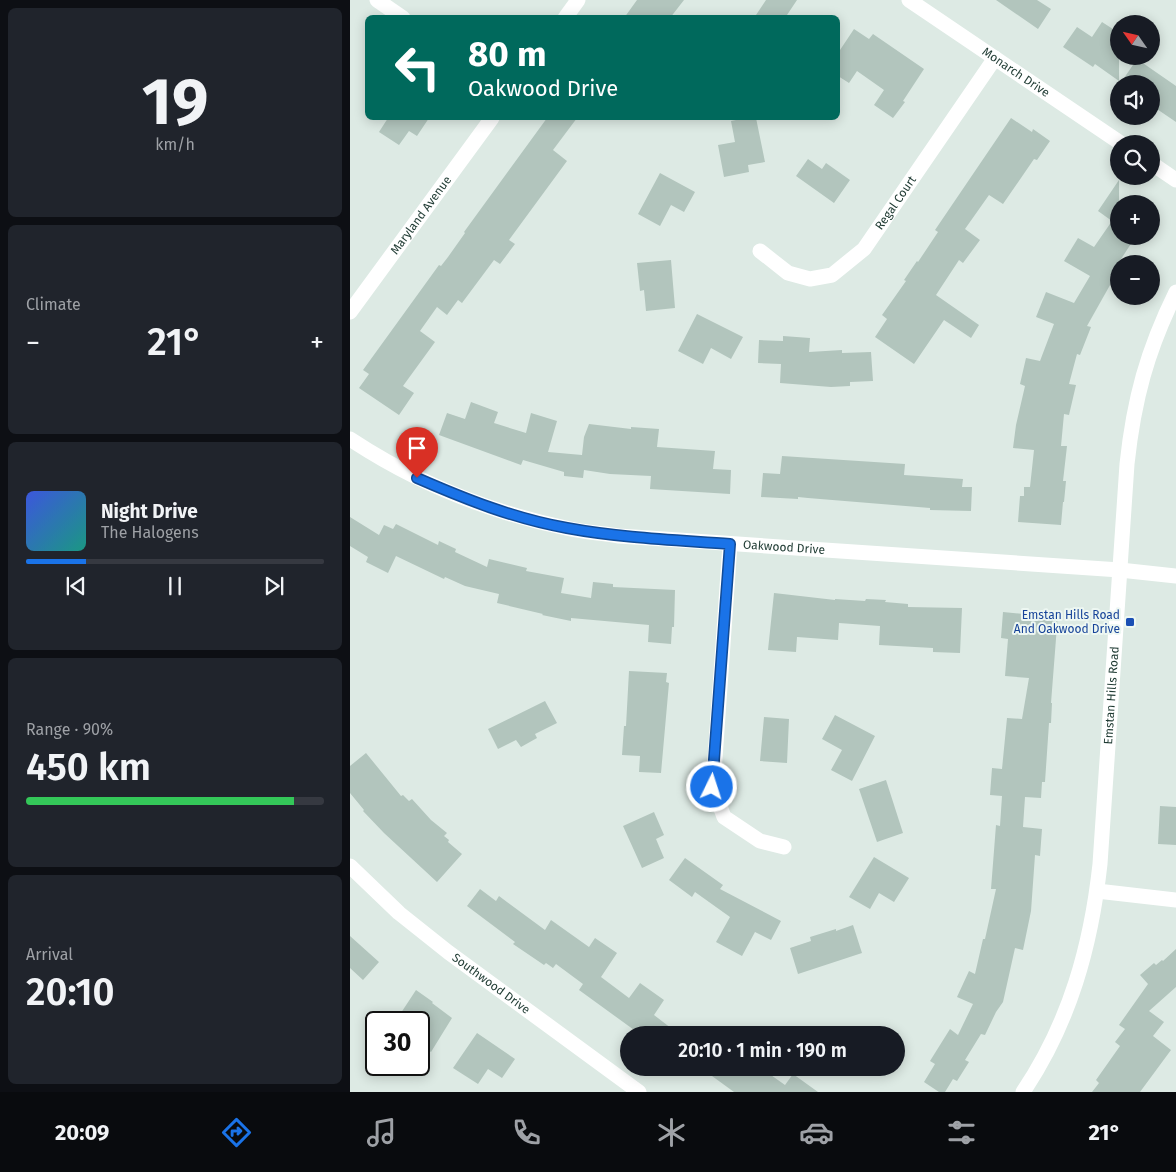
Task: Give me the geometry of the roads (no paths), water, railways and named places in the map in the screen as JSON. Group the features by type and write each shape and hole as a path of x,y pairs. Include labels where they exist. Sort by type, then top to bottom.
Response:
{"street":[{"path":"377,0 399,15"},
{"path":"567,15 578,0"},
{"name":"Monarch Drive","path":"908,0 1110,136"},
{"name":"Regal Court","path":"760,251 788,273 810,279 832,275 864,249 995,58"},
{"name":"Maryland Avenue","path":"350,312 491,120"},
{"path":"1160,169 1176,180"},
{"name":"Emstan Hills Road","path":"1023,1092 1052,1043 1068,1006 1086,951 1091,927 1097,891 1127,464 1135,408 1150,353 1163,318 1176,292"},
{"name":"Oakwood Drive","path":"350,439 417,478 465,499 515,516 567,528 619,536 1120,570 1176,576"},
{"path":"730,544 712,787 724,818 760,841 784,848"},
{"name":"Southwood Drive","path":"350,866 399,913 448,952 639,1092"},
{"path":"1097,891 1176,900"}],"place":[{"name":"Emstan Hills Road And Oakwood Drive","path":"1130,622"}]}
